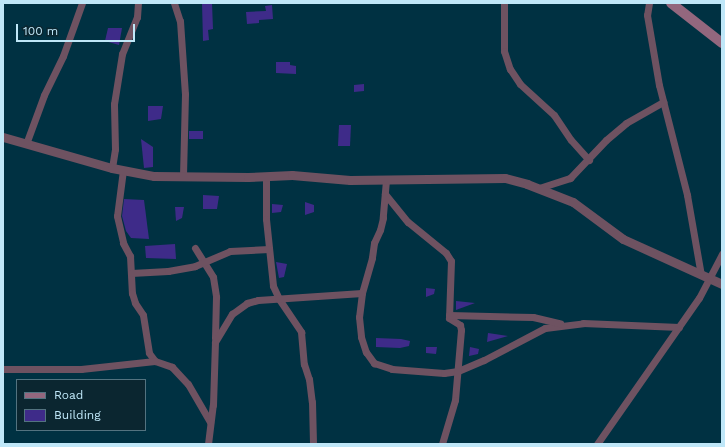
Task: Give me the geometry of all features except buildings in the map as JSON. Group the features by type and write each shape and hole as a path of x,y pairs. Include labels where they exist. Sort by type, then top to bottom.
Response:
{"main road":[{"path":"671,3 722,44"}],"street":[{"path":"26,144 44,95 63,56 82,3"},
{"path":"112,168 115,149 114,104 122,54 137,17 138,3"},
{"path":"174,3 180,21 185,94 183,176"},
{"path":"504,3 504,51 510,69 520,84 554,115 570,140 588,160"},
{"path":"649,3 647,15 663,102 687,195 705,277"},
{"path":"539,188 570,178 606,140 626,123 663,102"},
{"path":"3,137 112,168 154,176 292,175 350,180 505,178 539,188 573,202 623,239 722,284"},
{"path":"123,170 117,216 123,242 130,256 132,293 135,303 143,315 149,352 155,361"},
{"path":"266,176 266,219 274,286 279,299 301,332 304,364 309,379 312,402 313,444"},
{"path":"386,180 383,218 380,230 374,243 372,258 362,293 359,317 361,337 366,352 374,363 392,369 444,373 458,371 484,360 545,328 564,324 584,323 679,327"},
{"path":"385,194 408,222 450,257 449,315 450,320 460,325 455,400 442,444"},
{"path":"195,248 213,277 216,297 213,405 208,444"},
{"path":"131,272 168,271 205,263 230,251 269,249"},
{"path":"597,444 699,298 705,277 722,254"},
{"path":"215,342 222,328 238,308 258,300 362,293"},
{"path":"449,315 533,317 564,324"},
{"path":"3,369 81,369 155,361 172,367 188,384 210,422"}]}
